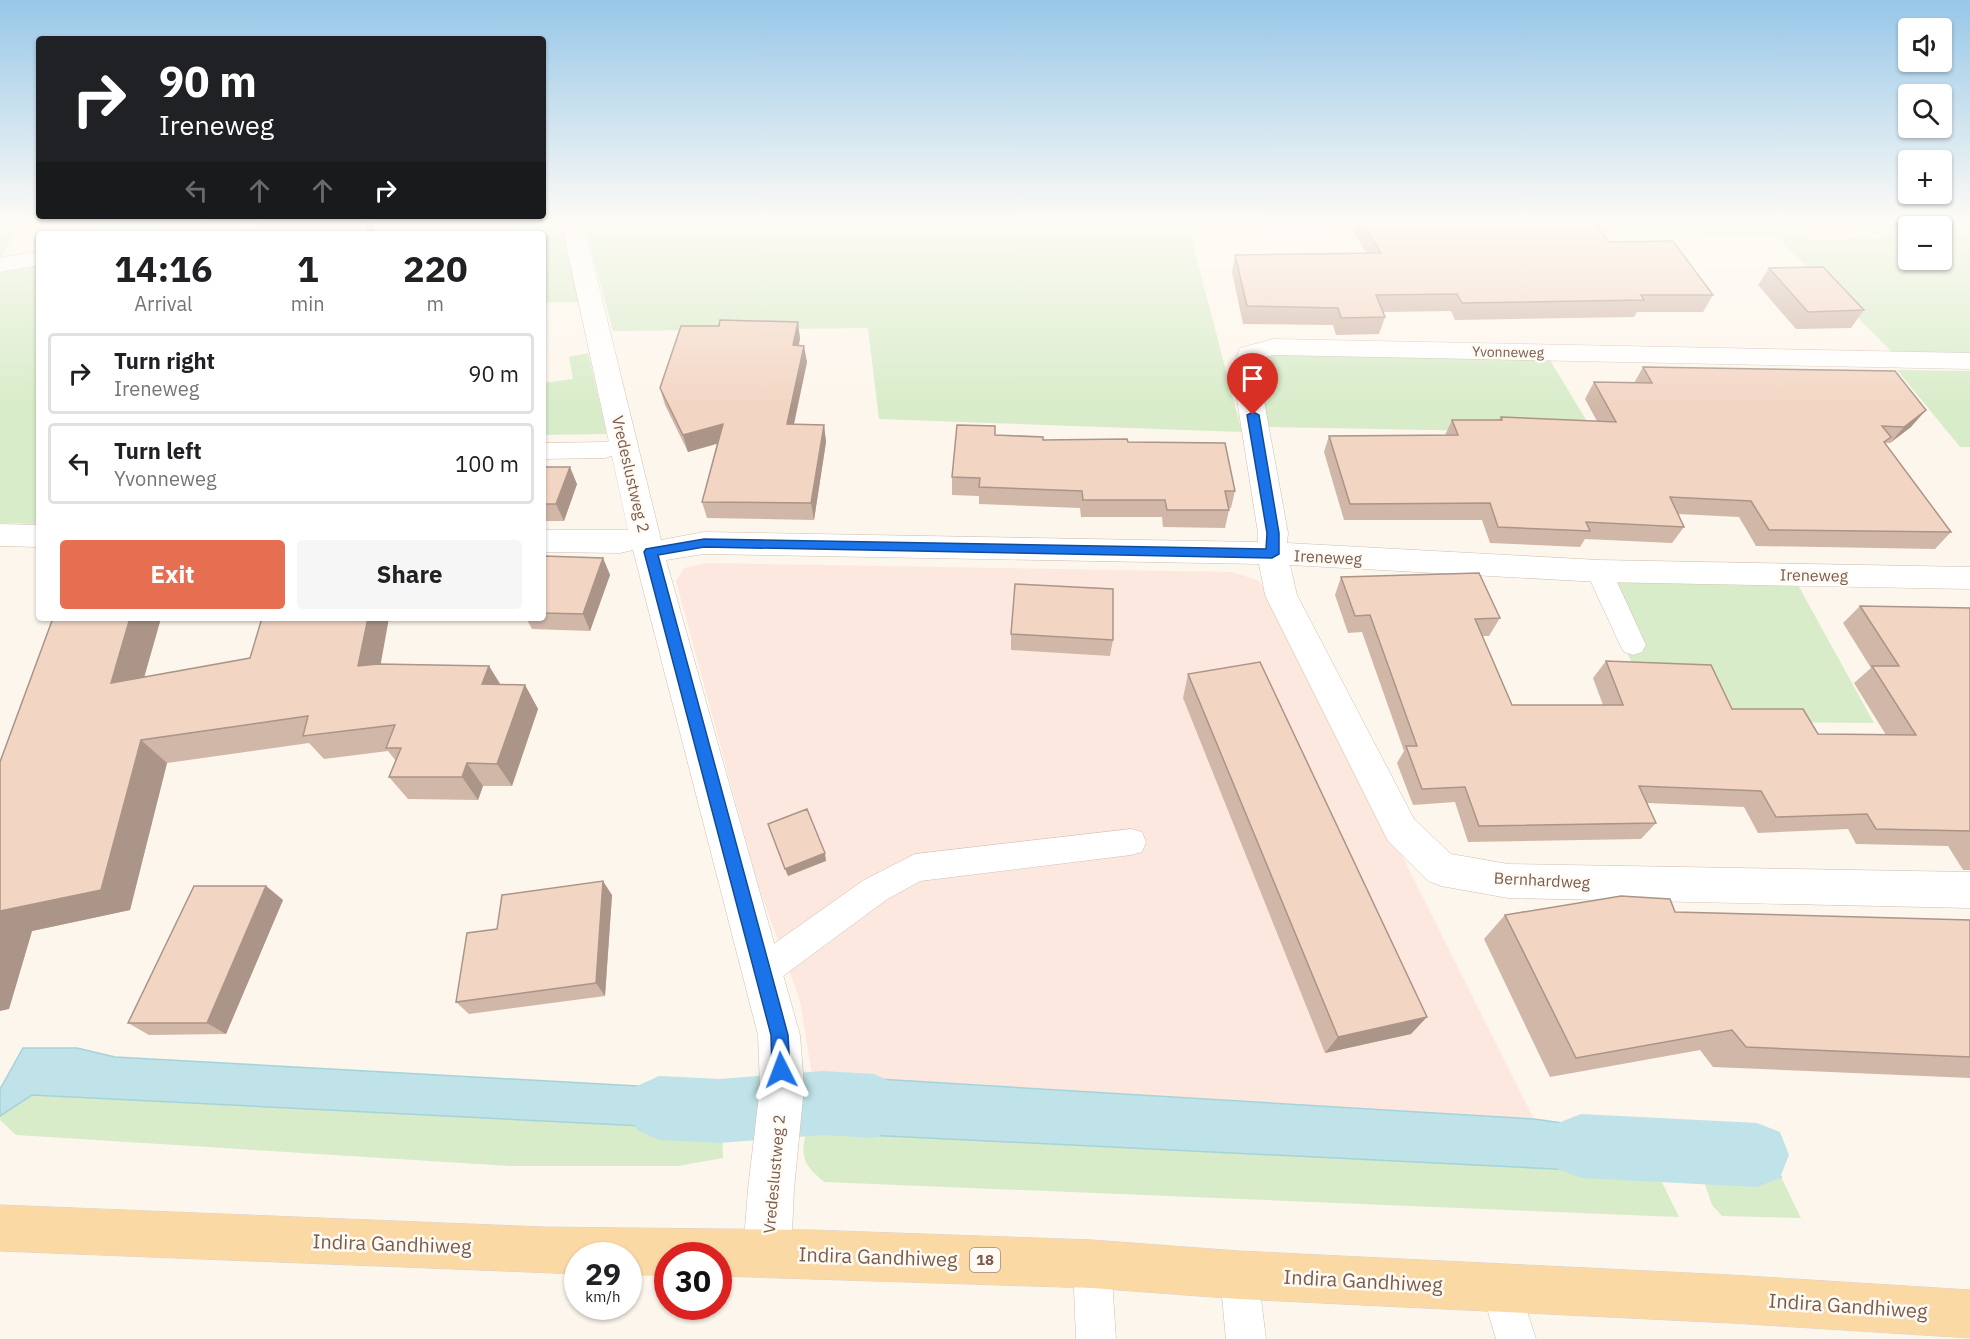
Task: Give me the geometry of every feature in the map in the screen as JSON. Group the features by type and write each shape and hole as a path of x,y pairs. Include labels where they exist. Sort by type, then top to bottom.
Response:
{"main road":[{"name":"Indira Gandhiweg","path":"0,1228 544,1250 1092,1264 1239,1275 1731,1299 1970,1314"}],"street":[{"name":"Vredeslustweg 2","path":"586,283 648,545 780,1035 782,1087 771,1189 767,1254"},
{"name":"Yvonneweg","path":"1272,554 1273,533 1245,368 1249,353 1274,347 1970,361"},
{"path":"0,535 36,536"},
{"name":"Ireneweg","path":"546,541 620,542 648,545 704,543 1272,554 1599,571 1970,578"},
{"name":"Bernhardweg","path":"1272,554 1281,595 1401,830 1441,869 1509,881 1970,890"}],"lane":[{"path":"546,451 605,450 624,446"},
{"path":"1599,571 1633,645"},
{"path":"763,972 874,890 915,868 1131,842"},
{"path":"1092,1264 1096,1339"},
{"path":"1239,1275 1246,1339"},
{"path":"1501,1288 1516,1339"}],"shaded area":[{"path":"706,563 1232,572 1257,580 1272,596 1534,1119 812,1075 800,1001 758,885 676,581 684,568"}],"green space":[{"path":"0,283 36,283 36,524 0,523"},
{"path":"546,283 575,283 579,302 546,302"},
{"path":"600,283 1203,283 1242,432 879,419 868,328 613,331"},
{"path":"1823,283 1970,283 1970,354 1892,352"},
{"path":"588,353 607,434 546,435 546,383 573,379 569,357"},
{"path":"1265,355 1550,360 1594,433 1266,427 1255,369 1257,360"},
{"path":"1897,370 1970,371 1970,447 1960,447"},
{"path":"1595,580 1798,585 1874,723 1727,722 1637,675"},
{"path":"32,1095 722,1130 723,1158 678,1166 510,1166 16,1135 0,1120 0,1116"},
{"path":"806,1132 1658,1174 1679,1217 824,1182 812,1171 805,1160 803,1148"},
{"path":"1781,1177 1801,1218 1722,1216 1712,1205 1703,1178"}],"water":[{"path":"23,1048 77,1048 115,1057 727,1091 722,1130 32,1095 0,1116 0,1089"},
{"path":"812,1075 1534,1119 1641,1134 1658,1174 806,1132"},
{"path":"1681,1125 1758,1126 1781,1177 1703,1178"}],"building":[{"path":"1242,283 1704,283 1713,295 1641,295 1644,300 1462,303 1457,294 1376,295 1385,317 1341,318 1338,308 1247,306"},
{"path":"1783,283 1839,283 1864,310 1808,312"},
{"path":"720,320 798,322 793,345 804,346 787,424 824,425 811,503 702,502 723,424 683,435 660,388 681,326 719,326"},
{"path":"1643,367 1895,371 1926,410 1904,427 1882,426 1891,437 1884,442 1951,532 1769,530 1751,501 1670,497 1684,527 1586,522 1590,531 1498,527 1490,503 1350,504 1329,436 1458,435 1452,420 1502,420 1501,417 1616,422 1594,382 1652,383"},
{"path":"957,425 995,426 995,435 1043,437 1043,440 1127,439 1128,442 1225,443 1235,491 1225,491 1229,510 1167,510 1165,500 1083,500 1082,491 979,487 980,478 952,477"},
{"path":"546,467 570,467 556,504 546,504"},
{"path":"546,556 603,558 583,614 546,613"},
{"path":"1479,573 1500,618 1475,619 1512,705 1623,705 1606,661 1711,665 1732,709 1803,709 1818,734 1916,735 1872,666 1899,666 1860,606 1970,608 1970,831 1876,829 1867,814 1776,817 1761,791 1639,786 1656,823 1479,826 1465,787 1422,789 1406,746 1417,746 1370,615 1355,616 1341,577"},
{"path":"1015,584 1113,589 1113,640 1011,634"},
{"path":"52,621 129,621 111,683 250,658 261,621 367,621 358,666 378,664 489,666 482,684 525,685 497,764 467,763 462,777 389,777 401,748 386,748 395,725 303,736 308,716 141,740 101,890 0,911 0,762"},
{"path":"1260,662 1427,1017 1338,1037 1188,674"},
{"path":"807,809 825,853 785,869 768,824"},
{"path":"603,881 596,983 456,1002 467,933 497,929 502,895"},
{"path":"194,886 266,886 207,1023 128,1023"},
{"path":"1621,896 1670,899 1675,912 1970,920 1970,1057 1746,1047 1732,1030 1576,1058 1505,915"}],"waterway":[{"path":"659,1108 720,1111 823,1103 874,1106"},
{"path":"1581,1146 1757,1155"}],"route":[{"path":"781,1070 780,1035 651,552 704,543 1272,554 1273,533 1253,415"}]}
